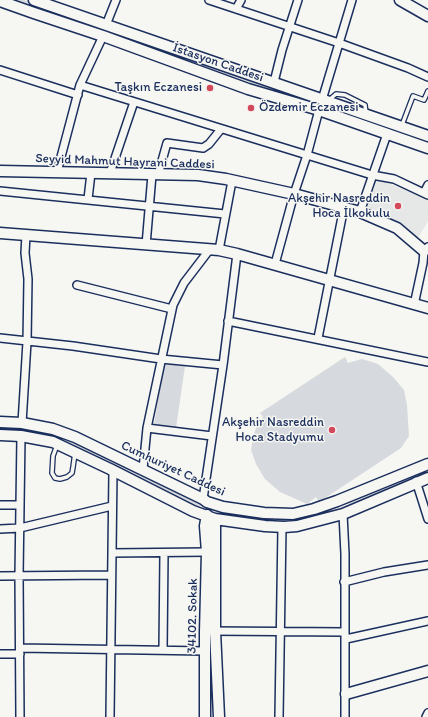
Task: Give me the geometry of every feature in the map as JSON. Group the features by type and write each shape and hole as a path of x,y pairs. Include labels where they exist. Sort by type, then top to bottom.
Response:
{"main road":[{"name":"İstasyon Caddesi","path":"35,0 428,136"},
{"path":"400,0 428,16"},
{"name":"İstasyon Caddesi","path":"0,1 248,88 319,110 428,148"},
{"path":"102,36 106,25"},
{"name":"Seyyid Mahmut Hayrani Caddesi","path":"0,171 211,176 294,194 360,212 397,228 426,249"},
{"path":"0,233 215,250 275,264 428,308"},
{"name":"Cumhuriyet Caddesi","path":"0,422 22,422 45,426 63,432 207,501 223,507 249,512 288,514 299,513 337,501 428,464"},
{"path":"21,436 22,422"},
{"name":"Cumhuriyet Caddesi","path":"0,435 21,436 46,440 75,452 192,510 210,517 252,525 282,527 297,526 343,514 428,478"},
{"path":"412,471 416,482"},
{"path":"207,501 210,517"},
{"path":"337,501 343,514"},
{"name":"34102. Sokak","path":"210,517 205,526 210,631 219,717"},
{"name":"34102. Sokak","path":"205,717 205,651 210,631 210,517"},
{"path":"346,694 428,671"}],"street":[{"path":"106,25 116,0"},
{"path":"209,0 339,43 408,68 428,77"},
{"path":"236,9 241,0"},
{"path":"274,82 298,0"},
{"path":"325,101 339,43 352,0"},
{"path":"57,172 80,85 102,36"},
{"path":"0,70 78,95"},
{"path":"80,85 372,175 394,179 426,194 428,185"},
{"path":"110,173 134,102"},
{"path":"275,264 319,110"},
{"path":"146,245 155,175 167,143 203,148 209,144 221,129"},
{"path":"360,212 387,134"},
{"path":"88,199 91,173"},
{"path":"142,469 147,428 172,309 184,283 215,250 232,181"},
{"path":"0,191 225,214"},
{"path":"318,338 344,207"},
{"path":"22,422 27,342 28,279 25,253 26,235"},
{"path":"414,305 426,249"},
{"path":"207,501 212,436 223,365 237,254"},
{"path":"77,285 172,309"},
{"path":"228,321 427,361"},
{"path":"0,338 73,346 162,359 223,365"},
{"path":"147,428 212,436"},
{"path":"20,717 19,576 21,436"},
{"path":"110,717 112,506 114,471"},
{"path":"416,482 428,519"},
{"path":"0,505 20,505"},
{"path":"0,529 20,528 112,506"},
{"path":"343,514 345,554 345,717"},
{"path":"279,717 282,527"},
{"path":"112,554 207,552"},
{"path":"163,650 164,553"},
{"path":"344,582 384,572 428,565"},
{"path":"0,576 111,575"},
{"path":"210,631 345,635 428,621"},
{"path":"0,654 20,651 205,651"},
{"path":"426,717 428,713"}],"lane":[{"path":"401,126 413,96 424,100 428,91"},
{"path":"57,444 53,456 52,473 55,478 60,479 67,477 72,473 74,468 75,452"}],"shaded area":[{"path":"12,0 24,0 97,25 97,28 95,29"},
{"path":"115,31 316,102 315,105 113,36"},
{"path":"328,107 428,141 428,145 326,111"},
{"name":"Akşehir Nasreddin Hoca İlkokulu","path":"374,178 416,194 428,201 428,221 418,238 403,226 366,212"},
{"name":"Akşehir Nasreddin Hoca Stadyumu","path":"345,357 348,363 362,359 378,364 393,377 404,390 407,405 409,436 401,448 319,502 316,497 307,504 280,492 265,479 256,464 251,450 253,437 257,425 263,417 260,413"},
{"path":"164,364 185,366 176,428 154,425"},
{"path":"25,429 53,434 70,441 199,504 200,507 198,508 59,440 42,434 24,432"},
{"path":"409,476 411,479 349,504 347,502"},
{"path":"331,508 334,511 306,520 276,523 219,515 220,512 258,518 292,519"}],"place":[{"name":"Taşkın Eczanesi","path":"210,88"},
{"name":"Özdemir Eczanesi","path":"251,108"},
{"name":"Akşehir Nasreddin Hoca İlkokulu","path":"398,206"},
{"name":"Akşehir Nasreddin Hoca Stadyumu","path":"332,430"}]}
